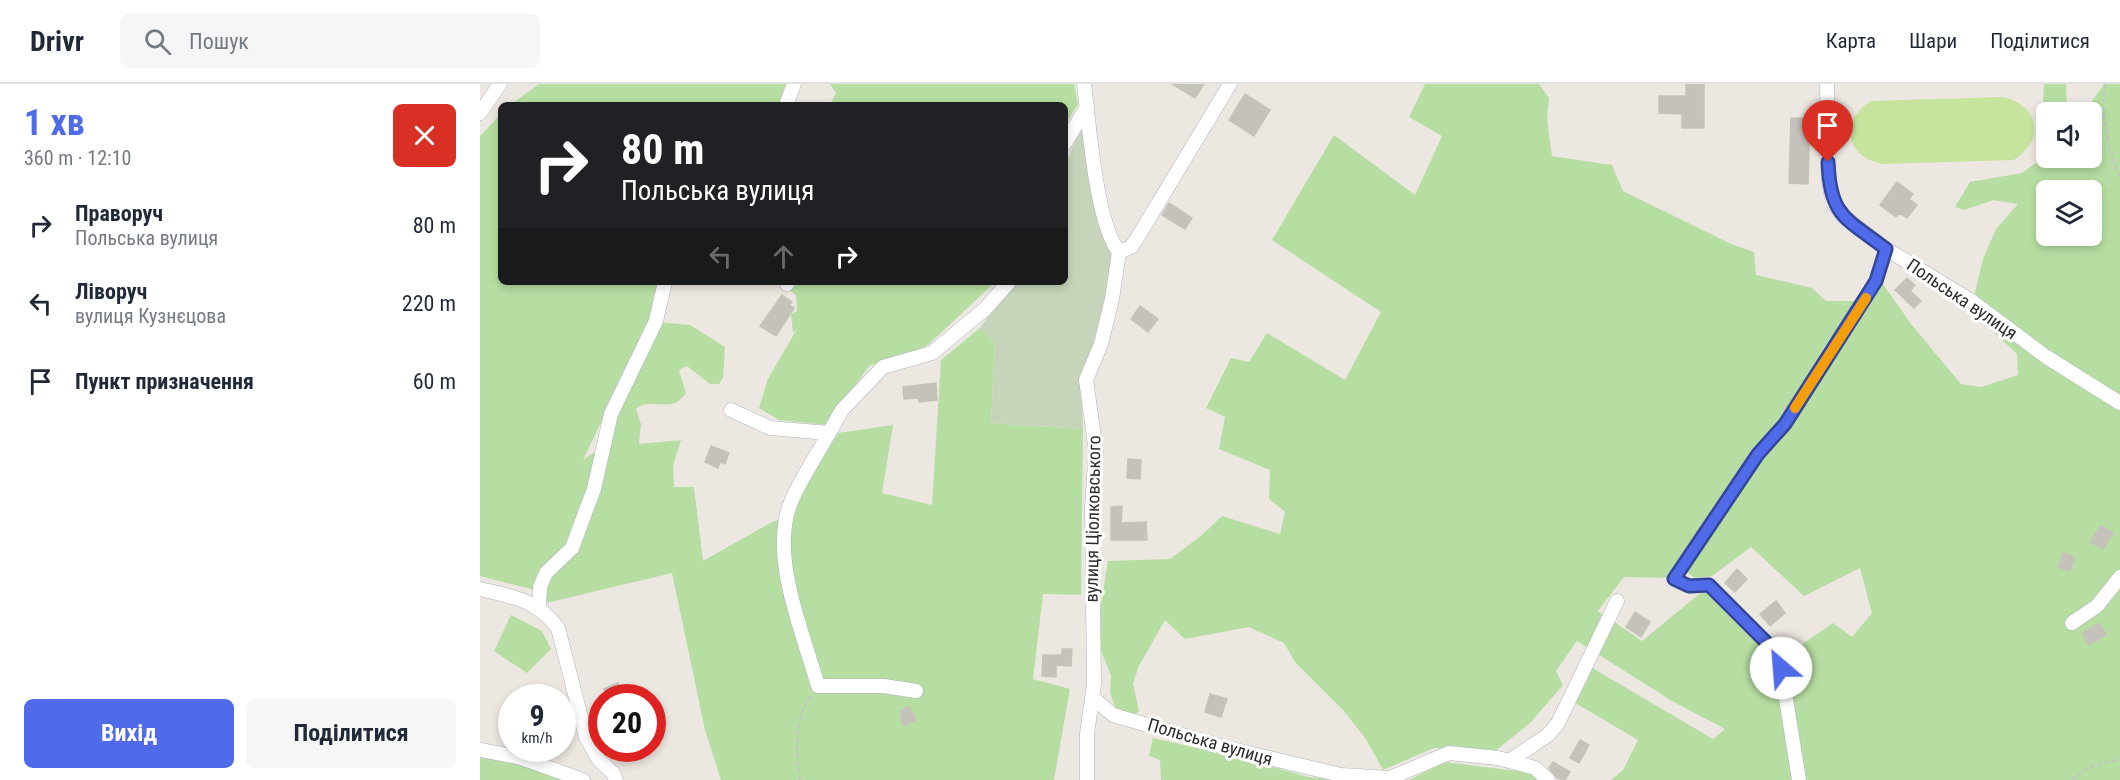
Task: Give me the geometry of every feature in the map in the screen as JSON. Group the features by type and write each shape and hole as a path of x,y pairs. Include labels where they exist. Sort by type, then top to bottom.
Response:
{"street":[{"path":"480,113 500,84"},
{"path":"787,102 794,84"},
{"path":"1084,84 1106,226 1119,252 1131,246 1136,240 1230,84"},
{"path":"1827,84 1829,181 1833,203 1844,217 1886,249"},
{"path":"1068,138 1087,107"},
{"name":"Польська вулиця","path":"1799,780 1779,655 1709,585 1689,586 1674,579 1758,454 1785,424 1876,281 1886,249 1973,302 2045,357 2120,403"},
{"name":"вулиця Ціолковського","path":"1087,780 1086,734 1092,697 1092,507 1096,451 1086,380 1101,344 1107,322 1119,252"},
{"path":"539,607 540,587 546,573 572,548 594,489 611,414 656,321 664,285"},
{"path":"916,691 884,686 818,686 785,567 783,546 785,521 791,502 842,410 883,367 932,353 985,309 1006,285"},
{"path":"731,410 770,428 829,433"},
{"path":"2072,624 2097,606 2120,577"},
{"path":"480,589 531,602 548,614 558,627 586,737 599,760 613,773 616,780"},
{"path":"1509,761 1548,735 1558,723 1617,601"},
{"name":"Польська вулиця","path":"1092,697 1113,715 1227,748 1341,775 1390,778 1449,753 1509,761 1535,768 1548,780"},
{"path":"480,750 518,756 583,780"}],"path":[{"path":"2105,84 2102,103 2108,140 2120,178"},
{"path":"800,780 796,758 800,710 818,686"},
{"path":"2072,780 2089,767 2120,759"}],"green space":[{"path":"539,84 786,84 783,92 793,102 514,102"},
{"path":"830,84 1074,84 1078,104 1068,120 1068,102 832,102 836,93"},
{"path":"1425,84 1539,84 1549,98 1547,119 1552,156 1612,165 1623,191 1731,244 1754,252 1756,275 1812,288 1826,301 1858,301 1824,347 1780,422 1752,449 1668,578 1624,577 1598,611 1642,641 1704,590 1773,656 1773,670 1791,674 1788,654 1833,623 1852,637 1872,613 1860,568 1804,596 1751,547 1712,576 1695,578 1685,571 1764,458 1797,419 1883,284 1911,324 1961,384 1981,387 2018,375 2017,354 1980,319 1975,292 1983,259 1996,229 2018,204 1993,200 1964,210 1955,207 1970,182 2022,173 2036,163 2036,168 2102,168 2102,102 2091,102 2104,84 2120,84 2120,780 1611,780 1623,770 1638,740 1572,701 1589,666 1713,739 1725,729 1672,701 1577,641 1556,671 1563,685 1530,723 1495,751 1434,748 1383,770 1366,739 1343,710 1295,662 1284,643 1249,627 1185,639 1165,620 1139,666 1133,683 1139,711 1135,715 1117,712 1110,693 1111,675 1101,651 1099,617 1108,561 1170,559 1201,536 1222,516 1280,534 1285,512 1269,499 1270,470 1219,449 1225,417 1206,408 1231,358 1249,362 1267,333 1345,380 1381,312 1272,240 1334,135 1415,195 1442,136 1409,117"},
{"path":"2044,84 2066,84 2067,102 2043,102"},
{"path":"2003,97 2024,107 2031,115 2034,124 2031,143 2014,160 1882,164 1860,154 1851,137 1854,118 1871,101"},
{"path":"498,117 498,285 658,285 648,325 583,460 608,443 613,414 658,322 690,325 725,347 723,378 719,384 710,384 687,366 679,370 686,393 680,400 668,404 642,405 636,409 641,424 639,444 681,440 673,466 674,487 694,487 703,561 772,522 792,516 797,500 838,433 893,425 882,493 932,505 941,360 980,328 995,342 991,423 1083,429 1081,595 1043,594 1033,679 1070,689 1054,780 721,780 705,730 672,573 546,603 531,589 480,576 480,136"},
{"path":"1083,122 1096,205 1112,259 1105,312 1081,381 1083,429 991,423 995,342 980,328 1011,285 1068,285 1068,159"},
{"path":"784,285 992,285 927,346 869,366 827,425 779,420 759,408 768,379 797,329 793,333 791,314 797,311 796,295"},
{"path":"511,615 542,631 551,649 527,673 494,651"},
{"path":"1153,738 1246,759 1308,777 1340,780 1161,780 1160,760 1149,756"},
{"path":"480,756 498,759 498,762 517,762 562,780 480,780"},
{"path":"1445,762 1532,773 1539,780 1409,780"}],"building":[{"path":"1172,84 1204,84 1195,98"},
{"path":"1686,84 1704,84 1704,128 1682,128 1682,114 1659,113 1659,96 1686,96"},
{"path":"1245,94 1270,110 1254,136 1229,120"},
{"path":"1791,118 1810,118 1808,184 1789,183"},
{"path":"1897,182 1913,194 1909,199 1917,205 1907,218 1899,213 1896,217 1880,205"},
{"path":"1169,203 1192,218 1185,229 1162,215"},
{"path":"1907,278 1915,285 1910,291 1921,301 1914,308 1895,290"},
{"path":"782,295 792,302 789,305 794,308 776,336 760,326"},
{"path":"1140,306 1158,319 1148,332 1131,319"},
{"path":"936,383 937,400 919,402 919,398 904,399 903,387"},
{"path":"711,446 729,453 725,464 720,462 718,468 705,462"},
{"path":"1128,459 1141,460 1140,479 1127,478"},
{"path":"1122,506 1121,523 1146,522 1147,540 1111,540 1111,507"},
{"path":"2101,525 2113,533 2103,549 2090,542"},
{"path":"2063,553 2075,557 2070,571 2058,567"},
{"path":"1737,569 1747,579 1735,592 1725,583"},
{"path":"1776,601 1785,613 1770,626 1760,614"},
{"path":"1635,612 1650,622 1641,637 1626,627"},
{"path":"2099,623 2106,635 2089,645 2082,633"},
{"path":"1062,649 1072,649 1071,666 1056,665 1056,677 1042,676 1043,655 1062,655"},
{"path":"1210,694 1227,699 1221,717 1205,712"},
{"path":"909,706 916,720 904,726 900,718 903,716 900,711"},
{"path":"1580,740 1589,745 1579,763 1570,758"},
{"path":"1553,762 1570,772 1565,780 1557,778 1549,768"}],"slow traffic":[{"path":"1795,408 1866,298"}],"route":[{"path":"1781,668 1779,655 1725,598 1709,585 1689,586 1674,579 1698,539 1732,495 1758,454 1785,424 1876,281 1886,249 1844,217 1833,203 1828,162"}]}
